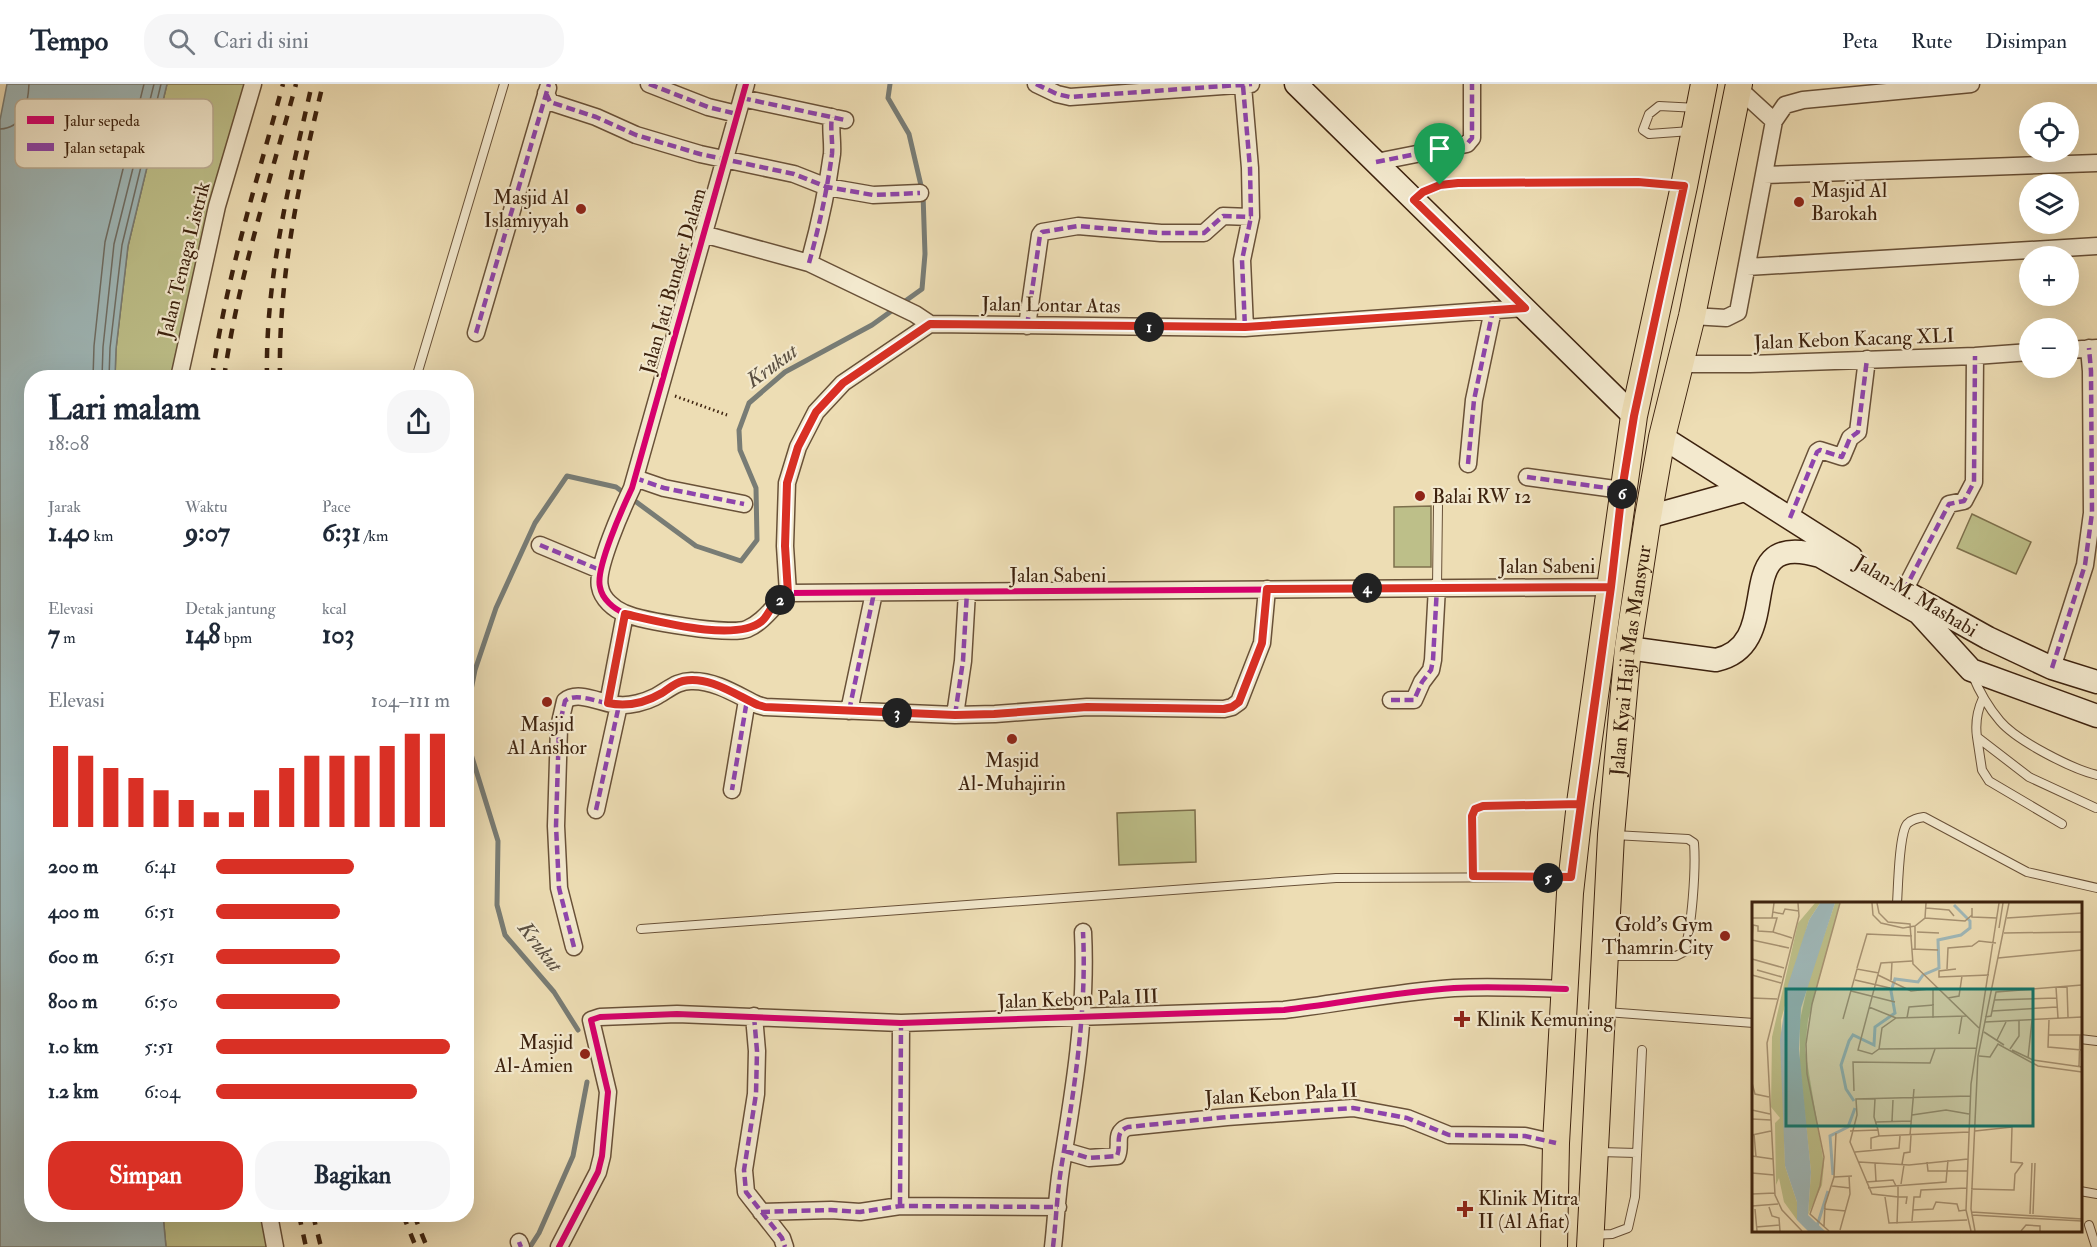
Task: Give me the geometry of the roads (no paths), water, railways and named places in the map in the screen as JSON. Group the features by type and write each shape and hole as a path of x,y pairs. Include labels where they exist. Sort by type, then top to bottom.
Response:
{"main road":[{"name":"Jalan Kyai Haji Mas Mansyur","path":"1591,1241 1605,956 1622,835 1628,648 1662,437 1692,316 1738,86"},
{"name":"Jalan Kyai Haji Mas Mansyur","path":"1554,1247 1556,1143 1571,877 1580,804 1634,416 1699,107"}],"street":[{"name":"Jalan Tenaga Listrik","path":"181,370 217,206 253,84"},
{"path":"649,84 708,107 741,99 838,118 830,131 832,150 820,225 808,263"},
{"path":"1036,84 1057,94 1070,97 1247,85 1251,217 1242,260 1245,327"},
{"path":"1296,84 1634,416"},
{"path":"1376,162 1467,144 1472,138 1472,84"},
{"path":"1692,316 1726,318 1738,312 1774,122 1785,105 1803,100 1971,84"},
{"path":"1738,86 1774,122"},
{"path":"548,88 550,102 596,117 636,135 700,154 794,174 826,187 873,195 920,194"},
{"path":"476,333 548,88"},
{"name":"Jalan Jati Bunder Dalam","path":"600,570 615,524 633,483 741,99"},
{"path":"1764,175 2097,163"},
{"path":"1027,326 1042,232 1078,226 1161,234 1204,234 1223,216 1251,217"},
{"path":"540,545 600,570 600,588 609,604 625,614 680,626 728,631 745,630 763,620 774,605 788,593 785,546 787,483 798,447 816,412 843,383 930,324 915,314 808,263 703,234"},
{"path":"1747,267 2097,246"},
{"name":"Jalan Lontar Atas","path":"930,324 1245,327 1525,308"},
{"path":"1468,464 1474,400 1493,310"},
{"path":"2052,668 2085,565 2095,513 2091,371 2093,348"},
{"name":"Jalan Kebon Kacang XLI","path":"1680,363 1750,364 2019,353"},
{"path":"1904,591 1949,504 1964,501 1974,482 1975,356"},
{"path":"1790,518 1818,450 1842,457 1850,438 1857,434 1867,359"},
{"name":"Jalan M. Mashabi","path":"1662,437 1904,591 1988,638 2052,668 2097,682"},
{"path":"1527,477 1622,490"},
{"path":"633,483 744,504"},
{"path":"1648,517 1745,490"},
{"path":"1628,648 1716,660 1729,658 1740,651 1755,622 1765,570 1771,560 1790,551 1803,551 1820,556 1919,613 1971,670 2097,716"},
{"path":"1391,700 1414,700 1422,682 1431,670 1437,587"},
{"name":"Jalan Sabeni","path":"788,593 1611,587"},
{"path":"574,946 559,888 556,826 560,727 565,701 568,698 578,697 614,704 647,700 682,681 692,681 710,682 765,707 955,715 1087,707 1224,709 1239,702 1262,643 1267,589"},
{"path":"955,715 963,661 967,592"},
{"path":"849,711 874,593"},
{"path":"596,810 614,704 625,614"},
{"path":"732,790 747,700"},
{"path":"1053,1247 1083,1015 1085,969 1083,932"},
{"name":"Jalan Kebon Pala III","path":"558,1247 598,1172 602,1156 608,1092 591,1020 600,1017 676,1014 901,1023 1083,1015 1284,1010 1372,996 1454,988 1566,989"},
{"path":"754,1016 757,1051 756,1094 744,1170 746,1192 782,1238 785,1247"},
{"path":"900,1206 901,1023"},
{"name":"Jalan Kebon Pala II","path":"1065,1151 1089,1158 1117,1156 1118,1136 1121,1130 1128,1127 1353,1108 1407,1118 1449,1135 1525,1136 1556,1143"},
{"path":"761,1212 831,1210 860,1212 900,1206 1058,1207"},
{"path":"270,1222 275,1247"}],"lane":[{"path":"418,370 504,84"},
{"path":"1659,106 1699,107 1649,134 1643,130 1649,114 1659,106"},
{"path":"1414,200 1423,192 1440,185 1458,183 1638,182 1684,186"},
{"path":"1437,587 1438,506"},
{"path":"1971,670 1983,698 2002,723 2023,739 2079,770 2097,775"},
{"path":"1983,698 1975,725 1982,770 1989,781 2062,824"},
{"path":"1977,737 2029,777 2096,808"},
{"path":"1473,876 1472,816 1475,809 1483,806 1580,804"},
{"path":"1897,902 1906,825 1924,816 2027,872 2097,888"},
{"path":"1605,956 1676,956 1684,952 1687,942 1694,843 1688,839 1622,835"},
{"path":"641,929 1336,878 1571,877"},
{"path":"1602,1012 1752,1023"},
{"path":"2082,1039 2097,1041"},
{"path":"1591,1241 1628,1228 1635,1197 1642,1050"},
{"path":"1595,1152 1637,1154"},
{"path":"2082,1191 2097,1194"},
{"path":"2089,1226 2096,1247"}],"water":[{"path":"7,84 167,84 163,99 15,99 15,168 147,168 128,246 115,370 24,370 24,1222 164,1222 166,1247 0,1247 0,120"}],"waterway":[{"name":"Krukut","path":"474,675 496,608 535,523 567,476 616,487 696,546 741,561 757,540 756,488 740,450 739,430 749,403 785,372 872,325 922,289 925,254 923,194 909,134 888,98 890,84"},
{"name":"Krukut","path":"474,764 498,841 497,905 505,935 554,992 578,1030"},
{"name":"Krukut","path":"530,1247 539,1233 573,1156 587,1082"}],"railway":[{"path":"213,370 234,267 283,84"},
{"path":"225,370 246,267 296,84"},
{"path":"267,370 270,304 280,230 312,84"},
{"path":"280,370 282,304 286,267 298,193 323,84"},
{"path":"301,1222 306,1247"},
{"path":"315,1222 321,1247"},
{"path":"406,1222 416,1247"},
{"path":"417,1222 427,1247"}],"place":[{"name":"Masjid Al Barokah","path":"1799,202"},
{"name":"Masjid Al Islamiyyah","path":"581,209"},
{"name":"Balai RW 12","path":"1420,496"},
{"name":"Masjid Al Anshor","path":"547,702"},
{"name":"Masjid Al-Muhajirin","path":"1012,739"},
{"name":"Gold's Gym Thamrin City","path":"1725,936"},
{"name":"Klinik Kemuning","path":"1462,1019"},
{"name":"Masjid Al-Amien","path":"585,1054"},
{"name":"Klinik Mitra II (Al Afiat)","path":"1465,1209"}]}
